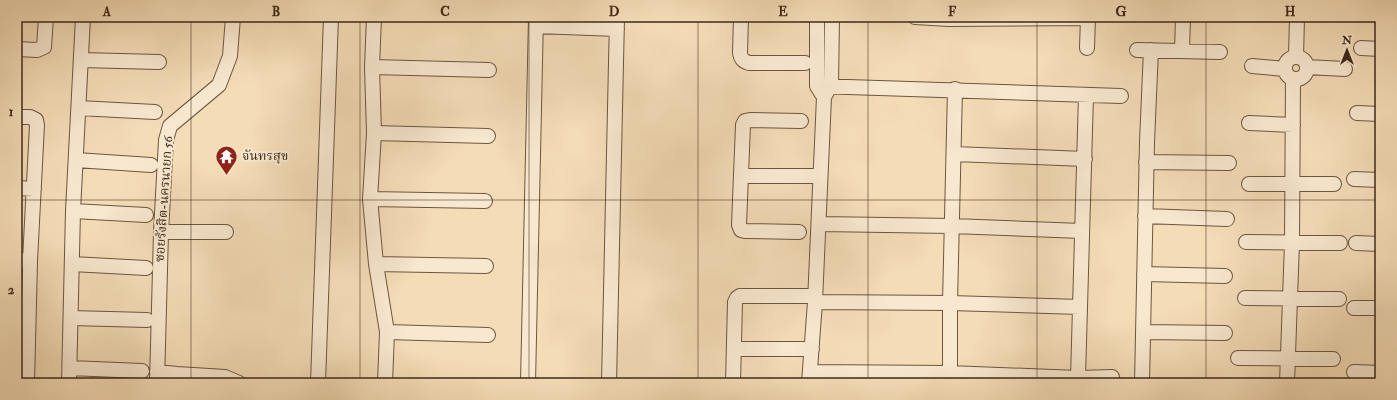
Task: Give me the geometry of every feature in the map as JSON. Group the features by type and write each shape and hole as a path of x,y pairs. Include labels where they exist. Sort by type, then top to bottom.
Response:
{"street":[{"path":"17,49 37,50 44,47 46,17"},
{"path":"69,383 73,211 83,17"},
{"name":"ซอยรังสิต-นครนายก 56","path":"157,377 161,232 166,140 170,126 219,85 230,56 233,17"},
{"path":"318,383 331,17"},
{"path":"374,17 372,67 374,133 370,199 376,264 387,332 385,383"},
{"path":"741,17 740,53 741,59 744,62 804,62"},
{"path":"817,17 824,89"},
{"path":"832,17 824,89 819,224 810,378 1112,377"},
{"path":"915,17 1088,18 1088,48"},
{"path":"1182,51 1183,17"},
{"path":"1296,57 1297,17"},
{"path":"528,383 536,21 617,23 608,383"},
{"path":"1361,48 1380,49"},
{"path":"1142,383 1146,162 1144,50 1220,52"},
{"path":"1252,66 1289,74 1301,78 1306,73 1307,67 1305,62 1296,57 1290,58 1286,63 1289,74 1293,125 1292,242 1287,383"},
{"path":"81,60 159,62"},
{"path":"372,67 489,70"},
{"path":"1307,67 1345,69"},
{"path":"824,89 955,90 1121,96"},
{"path":"949,378 955,90"},
{"path":"1078,378 1086,95"},
{"path":"79,108 155,112"},
{"path":"1357,113 1380,114"},
{"path":"17,117 30,117 36,120 37,125 34,189 23,260 23,328 27,383"},
{"path":"799,232 745,231 741,230 739,225 743,125 745,121 801,121"},
{"path":"1249,123 1293,125"},
{"path":"374,133 488,136"},
{"path":"954,154 1085,159"},
{"path":"76,160 151,165"},
{"path":"1146,162 1229,163"},
{"path":"741,176 820,176"},
{"path":"1354,179 1380,180"},
{"path":"1249,184 1334,184"},
{"path":"17,188 34,189"},
{"path":"370,199 486,201"},
{"path":"73,211 146,215"},
{"path":"1145,216 1227,219"},
{"path":"819,224 952,226 1082,231"},
{"path":"161,232 226,232"},
{"path":"1246,242 1340,243"},
{"path":"1356,243 1380,244"},
{"path":"72,264 146,268"},
{"path":"376,264 486,266"},
{"path":"1144,274 1225,276"},
{"path":"733,383 735,302 740,296 1080,307"},
{"path":"1245,298 1290,300 1340,299"},
{"path":"1354,308 1380,308"},
{"path":"71,318 147,320"},
{"path":"387,332 488,335"},
{"path":"1143,332 1225,333"},
{"path":"734,349 812,349"},
{"path":"1238,358 1333,359"},
{"path":"70,368 142,371"},
{"path":"1354,372 1380,373"},
{"path":"157,377 177,379 225,377 238,383"}],"place":[{"name":"จันทรสุข","path":"226,176"}]}
